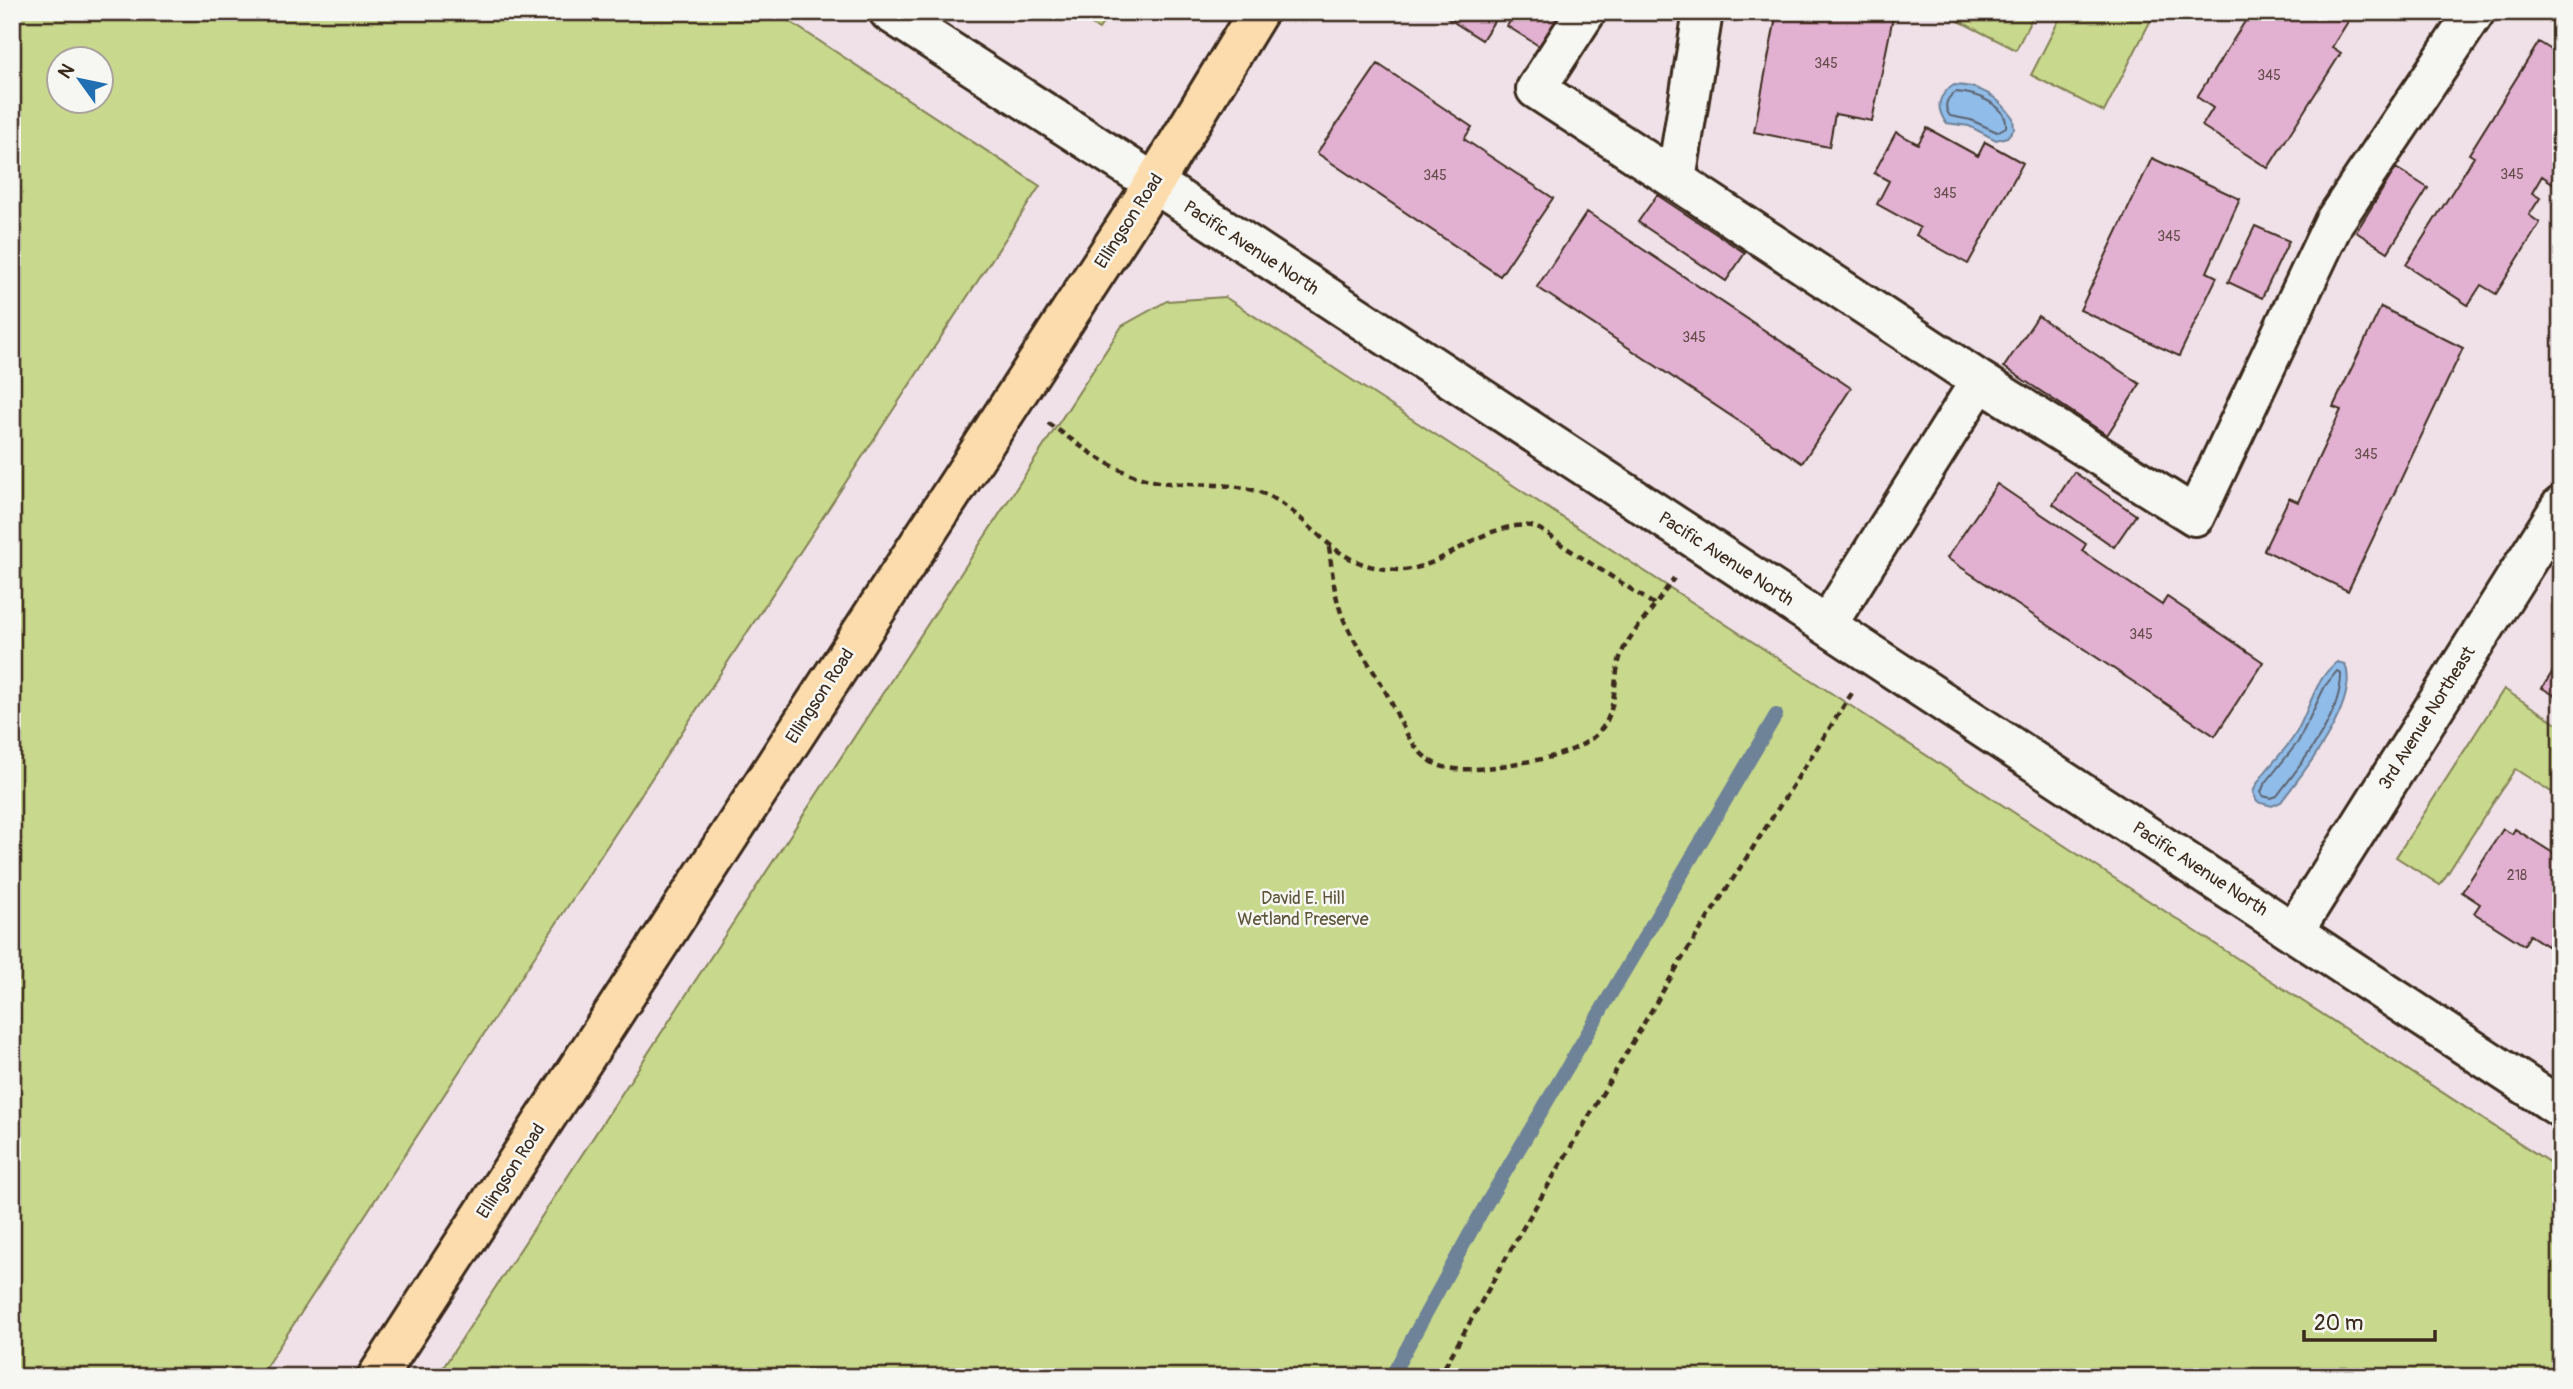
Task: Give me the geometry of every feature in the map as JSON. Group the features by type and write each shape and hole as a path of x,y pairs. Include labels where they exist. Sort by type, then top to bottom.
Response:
{"main road":[{"name":"Ellingson Road","path":"377,1377 1154,183 1258,12"}],"street":[{"name":"Pacific Avenue North","path":"889,12 1154,183 2561,1108"},
{"path":"1586,12 1536,89 1980,381 2195,516 2334,222 2476,12"},
{"path":"1675,180 1703,12"},
{"path":"1827,625 1980,381"},
{"name":"3rd Avenue Northeast","path":"2294,931 2561,506"}],"path":[{"path":"1047,422 1103,462 1130,475 1160,482 1250,489 1269,496 1329,546 1364,564 1401,570 1426,565 1494,530 1534,526 1654,605"},
{"path":"1329,546 1336,597 1344,619 1391,700 1404,729 1419,751 1435,764 1450,768 1485,768 1545,759 1578,747 1599,732 1610,713 1623,649 1674,578"},
{"path":"1439,1377 1523,1228 1683,957 1875,657"}],"green space":[{"path":"12,12 775,12 1040,186 259,1377 12,1377"},
{"path":"1068,12 1110,12 1099,29"},
{"path":"1964,12 2035,12 2016,50 1959,21"},
{"path":"2063,12 2155,12 2104,112 2031,75"},
{"name":"David E. Hill Wetland Preserve","path":"1225,297 2561,1170 2561,1377 437,1377 1122,326 1167,301"},
{"path":"2504,689 2561,726 2561,798 2515,769 2440,885 2396,857"}],"water":[{"path":"1954,85 1972,87 1995,98 2013,118 2014,129 2007,137 1996,140 1969,126 1946,123 1940,112 1940,102 1944,93"},
{"path":"2337,662 2345,664 2348,680 2338,717 2303,774 2281,802 2272,806 2257,802 2253,792 2257,784 2293,738 2322,678"}],"building":[{"path":"1438,12 1500,12 1482,40"},
{"path":"1516,12 1561,12 1539,46 1507,26"},
{"path":"1733,12 1766,12 1764,18"},
{"path":"1777,12 1894,12 1872,121 1835,114 1829,147 1754,132"},
{"path":"2251,12 2354,12 2332,47 2341,53 2268,168 2202,126 2213,108 2197,97"},
{"path":"2539,42 2561,56 2561,173 2554,184 2542,176 2532,193 2540,198 2529,215 2540,223 2496,294 2481,285 2468,305 2406,265 2474,157 2469,154"},
{"path":"1378,64 1472,127 1464,139 1553,198 1500,276 1317,153"},
{"path":"1927,128 1978,156 1985,142 2023,163 1968,264 1916,235 1920,228 1877,204 1889,181 1874,173 1896,132 1918,144"},
{"path":"2152,158 2240,199 2207,272 2217,277 2179,356 2080,310"},
{"path":"2396,168 2428,188 2388,252 2356,232"},
{"path":"1657,195 1745,253 1726,281 1638,222"},
{"path":"1587,212 1851,388 1802,463 1537,287"},
{"path":"2255,226 2289,241 2262,298 2228,282"},
{"path":"2381,307 2463,348 2348,591 2264,550 2289,498 2298,502 2341,410 2333,407"},
{"path":"2038,316 2140,384 2107,435 2004,367"},
{"path":"2074,472 2136,515 2114,547 2053,504"},
{"path":"1997,484 2086,544 2082,551 2162,605 2167,597 2263,662 2215,736 1947,558"},
{"path":"2561,659 2561,699 2542,688"},
{"path":"2503,829 2512,834 2515,829 2561,858 2561,925 2547,946 2530,935 2524,945 2474,913 2480,904 2462,892"}],"waterway":[{"path":"1391,1377 1481,1213 1776,715"}]}
